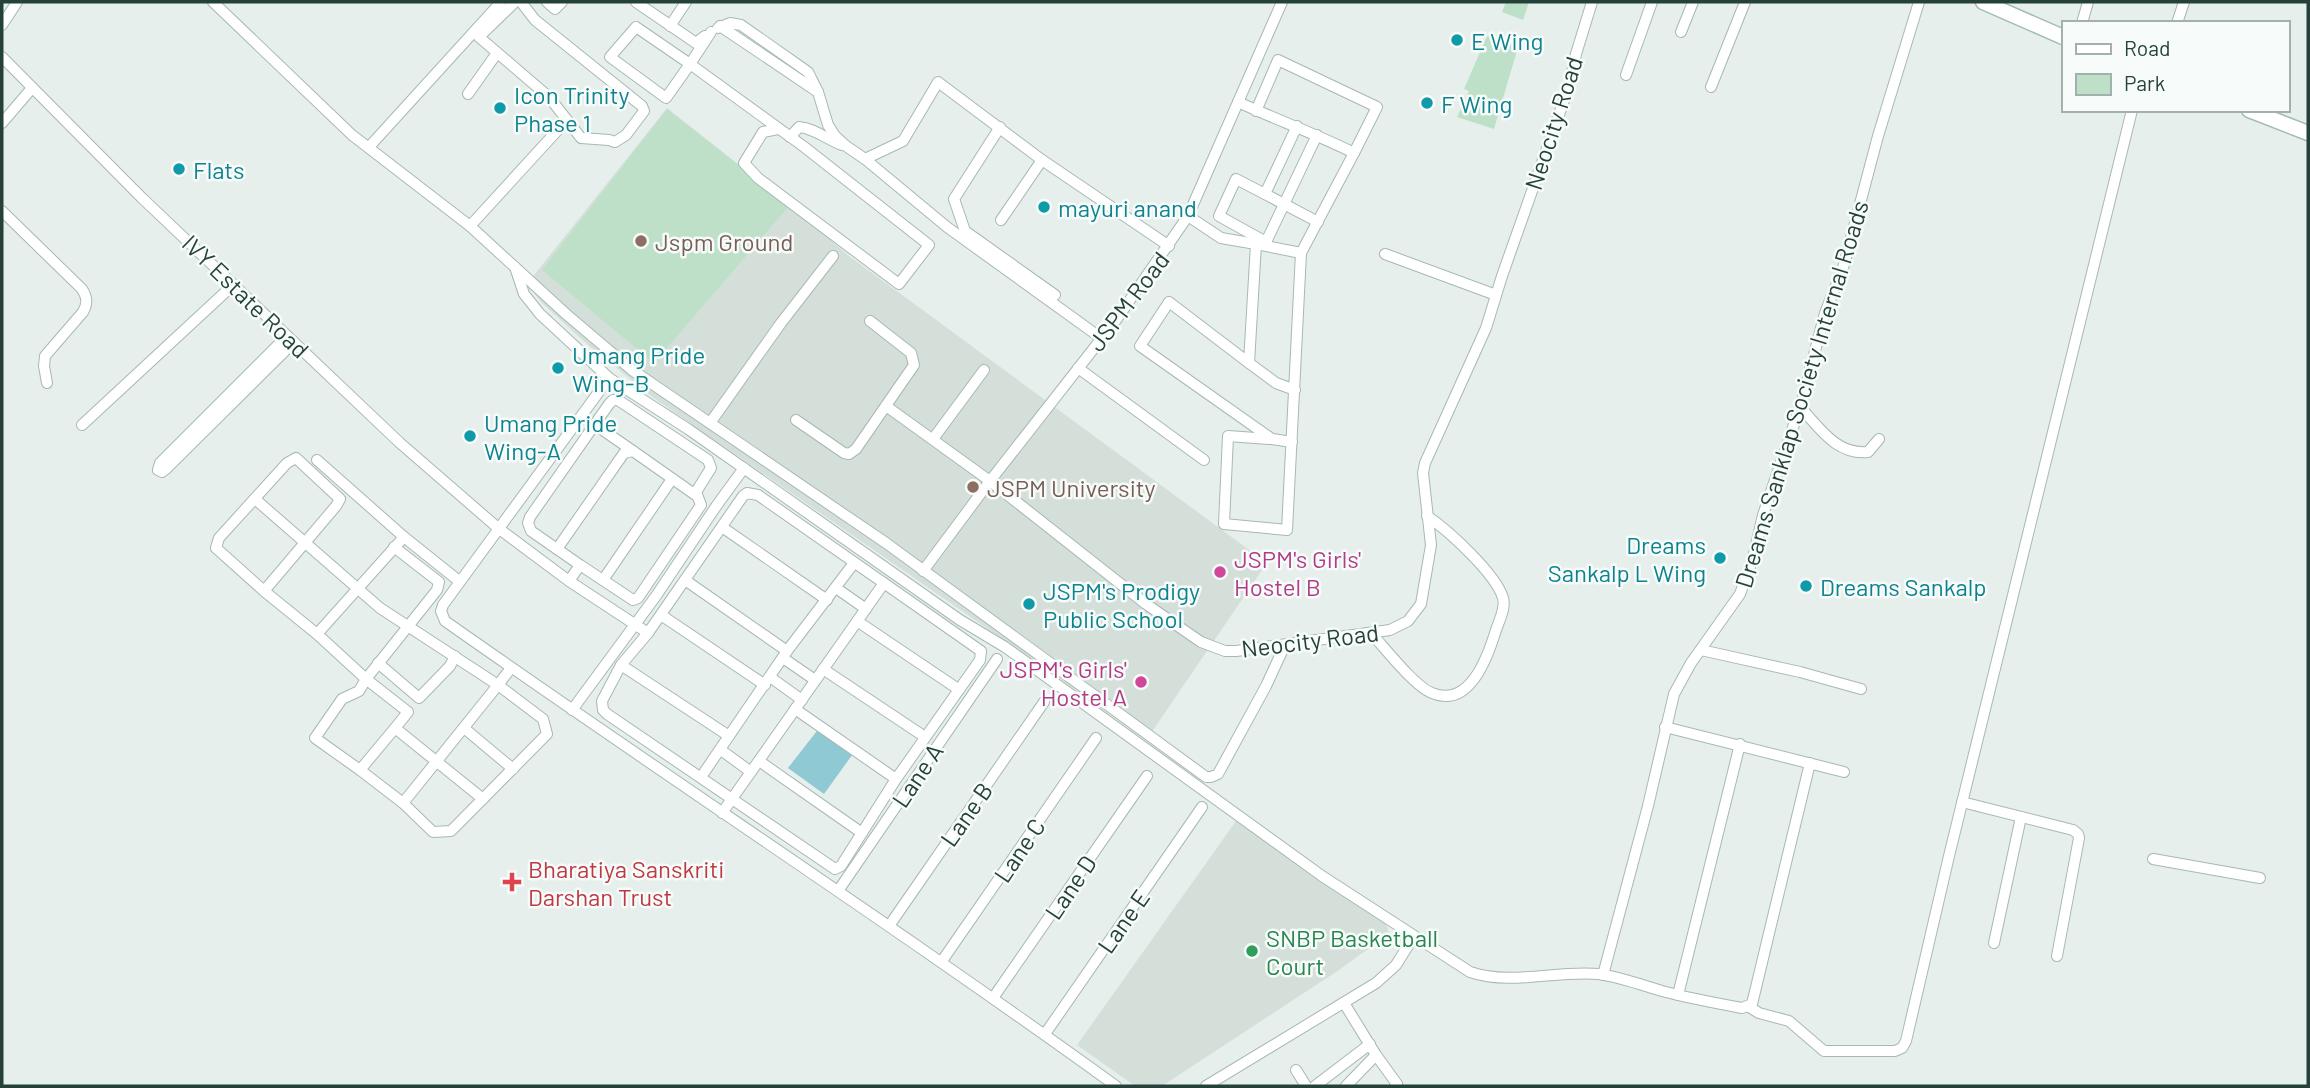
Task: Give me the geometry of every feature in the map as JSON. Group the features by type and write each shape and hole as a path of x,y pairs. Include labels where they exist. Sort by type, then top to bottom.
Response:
{"street":[{"path":"2,25 17,2"},
{"path":"213,2 324,110 470,226 605,348 923,571 1206,777 1211,778 1218,774 1285,645"},
{"path":"369,147 501,2"},
{"path":"514,2 479,37 549,97 581,138 615,142 626,135 643,115 644,109 535,20 521,2"},
{"path":"547,2 555,9 562,2"},
{"path":"636,2 696,43 716,29"},
{"path":"670,26 686,2"},
{"name":"JSPM Road","path":"923,571 1101,338 1188,216 1282,2"},
{"name":"Neocity Road","path":"886,406 990,481 1128,590 1200,642 1225,651 1371,633 1400,626 1415,614 1422,604 1431,545 1423,473 1425,463 1486,328 1569,86 1579,41 1592,2"},
{"path":"1626,75 1652,2"},
{"path":"1681,32 1693,2"},
{"path":"1711,87 1745,2"},
{"name":"Dreams Sanklap Society Internal Roads","path":"1603,975 1658,766 1674,694 1740,594 1753,558 1763,515 1800,407 1825,313 1843,268 1878,136 1919,2"},
{"path":"1983,2 2062,37"},
{"path":"2083,21 2088,2"},
{"path":"2178,21 2184,2"},
{"path":"2185,21 2190,2"},
{"path":"716,29 690,64 666,98 610,57 636,27 690,64 790,137 929,244 899,284 758,178 744,163 763,132 778,130"},
{"path":"716,29 818,92 828,125 846,146 947,227 1101,338"},
{"path":"468,93 498,52"},
{"name":"IVY Estate Road","path":"2,57 372,418 498,528 569,581 648,633"},
{"path":"1256,111 1278,60 1377,107 1301,253 1295,390 1287,530 1224,524 1228,436 1292,442"},
{"path":"865,159 903,141 939,82 950,93 1042,160 1169,246"},
{"path":"2,123 32,88"},
{"path":"1238,102 1354,153"},
{"path":"1749,1006 1759,1013 1789,1021 1824,1051 1895,1051 1902,1048 1906,1041 2132,112"},
{"path":"2254,112 2308,133"},
{"path":"470,226 567,120"},
{"path":"1265,194 1297,126"},
{"path":"790,137 799,127 804,127 846,146"},
{"path":"1000,127 954,199 965,232 1055,295"},
{"path":"1249,363 1262,244 1317,135"},
{"path":"1001,220 1042,160"},
{"path":"1262,244 1219,216 1237,179 1318,222"},
{"path":"2,211 86,296 87,306 83,312 45,356 47,383"},
{"path":"1188,216 1221,238 1301,253"},
{"path":"1385,254 1496,295"},
{"path":"710,423 781,323 833,256"},
{"path":"515,267 524,294 540,314 609,378 688,429 960,620 1005,647 1322,876 1453,963 1481,975 1511,979 1572,973 1603,975 1678,995 1742,1008 1749,1006 1752,1004 1810,763"},
{"path":"82,425 233,285"},
{"path":"1272,439 1140,345 1169,302 1276,383 1295,390"},
{"path":"796,421 849,454 856,449 914,365 911,353 870,321"},
{"path":"290,339 167,468 160,472 160,463 290,339"},
{"path":"1078,368 1204,460"},
{"path":"933,439 984,370"},
{"path":"609,378 459,581 443,605 442,617 572,710 942,961 1116,1086"},
{"path":"594,424 697,496 702,505 638,598 633,600 531,531 528,523 530,517 594,424 613,400 623,401 708,460 711,468 697,489 697,496"},
{"path":"1800,407 1839,447 1856,453 1868,452 1879,439"},
{"path":"557,549 620,456 633,451"},
{"path":"264,591 337,506 340,499 306,464 296,458 287,463 219,538 216,548 264,591 317,634 366,679 408,712"},
{"path":"317,460 404,537 459,581"},
{"path":"572,710 636,625 744,468"},
{"path":"603,580 672,478"},
{"path":"752,493 981,651 980,660 896,779 841,866 835,869 603,710 601,701 621,666 648,633 722,527 743,496 752,493"},
{"path":"255,499 357,589 409,628 498,685 543,719 547,734 451,831 433,832 404,803 315,738 342,699 359,691 378,663 409,628 438,590 439,582 394,547"},
{"path":"1371,633 1422,687 1438,695 1455,694 1462,690 1482,668 1503,609 1503,596 1458,540 1427,516"},
{"path":"722,527 827,600"},
{"path":"317,634 404,537"},
{"path":"691,545 704,552"},
{"path":"868,572 876,560"},
{"path":"701,777 785,655 854,563"},
{"path":"569,581 580,565"},
{"path":"685,580 815,680"},
{"path":"722,813 884,583"},
{"path":"836,588 866,609"},
{"path":"661,615 767,681 802,699"},
{"path":"857,621 958,689"},
{"path":"1701,650 1800,671 1861,689"},
{"path":"360,770 419,698 450,666 455,656"},
{"name":"Lane A","path":"838,891 997,659"},
{"path":"378,663 419,698"},
{"path":"621,666 729,736"},
{"path":"404,803 511,668"},
{"path":"823,669 925,737"},
{"name":"Lane B","path":"889,926 1044,702"},
{"path":"795,709 896,779"},
{"path":"1665,727 1844,772"},
{"path":"395,728 483,799"},
{"path":"464,728 513,769"},
{"name":"Lane C","path":"942,961 1096,738"},
{"path":"1678,995 1740,744"},
{"path":"721,750 751,772"},
{"path":"759,761 862,833"},
{"name":"Lane D","path":"993,998 1147,776"},
{"path":"1962,802 2073,830 2078,834 2057,956"},
{"name":"Lane E","path":"1045,1034 1202,807"},
{"path":"1994,943 2021,817"},
{"path":"2153,859 2260,878"},
{"path":"1206,1086 1344,1003 1389,972 1401,959 1414,936"},
{"path":"1344,1003 1397,1084 1395,1086"},
{"path":"1315,1086 1370,1044"},
{"path":"1346,1086 1376,1055"},
{"path":"1296,1070 1306,1086"}],"shaded area":[{"name":"JSPM University","path":"667,108 790,205 849,256 1267,563 1147,739 651,396 587,344 542,303 527,284"},
{"path":"1236,821 1386,923 1389,934 1162,1086 1135,1086 1077,1045"}],"green space":[{"path":"1506,2 1529,2 1523,20 1502,12"},
{"path":"1487,36 1518,47 1494,129 1457,117 1469,91 1464,89"},
{"path":"667,109 790,205 654,363 542,270"}],"water":[{"path":"820,727 855,751 824,794 788,768"}],"place":[{"name":"E Wing","path":"1457,40"},
{"name":"F Wing","path":"1427,103"},
{"name":"Icon Trinity Phase 1","path":"500,108"},
{"name":"Flats","path":"179,169"},
{"name":"mayuri anand","path":"1044,207"},
{"name":"Jspm Ground","path":"641,241"},
{"name":"Umang Pride Wing-B","path":"558,368"},
{"name":"Umang Pride Wing-A","path":"470,436"},
{"name":"JSPM University","path":"973,487"},
{"name":"Dreams Sankalp L Wing","path":"1720,558"},
{"name":"JSPM's Girls' Hostel B","path":"1220,572"},
{"name":"Dreams Sankalp","path":"1806,586"},
{"name":"JSPM's Prodigy Public School","path":"1029,604"},
{"name":"JSPM's Girls' Hostel A","path":"1141,682"},
{"name":"Bharatiya Sanskriti Darshan Trust","path":"512,882"},
{"name":"SNBP Basketball Court","path":"1252,951"}]}
